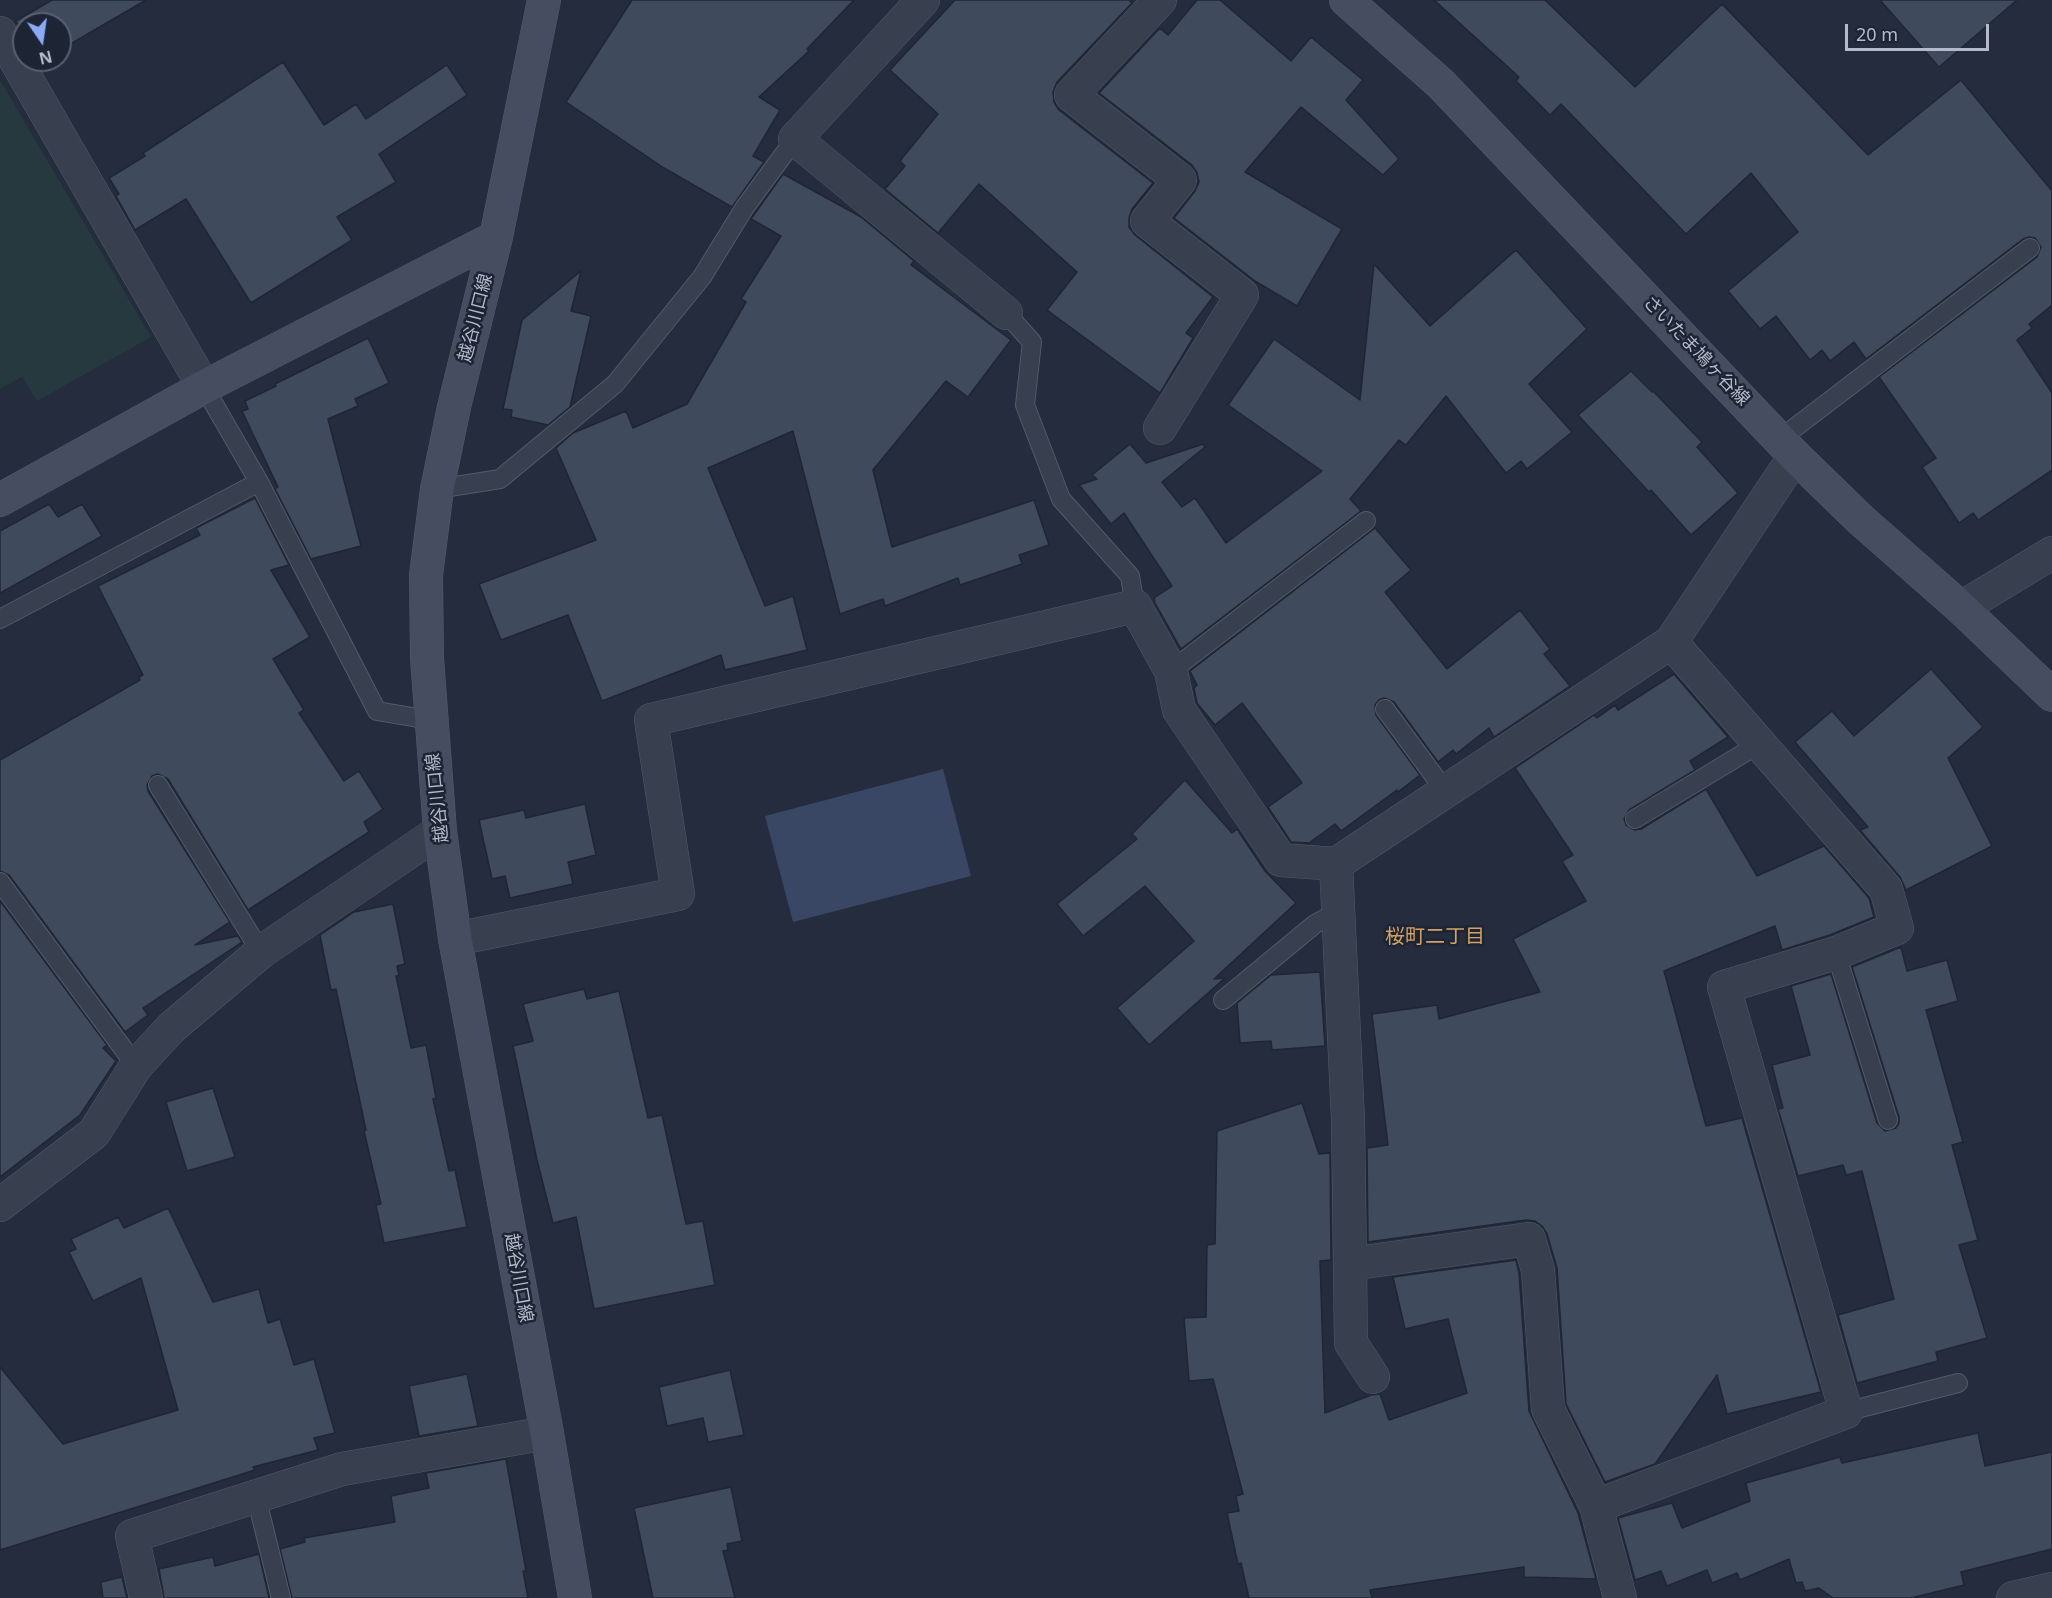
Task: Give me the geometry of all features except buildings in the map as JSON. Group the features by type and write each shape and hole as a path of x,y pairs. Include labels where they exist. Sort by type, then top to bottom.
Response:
{"main road":[{"name":"越谷川口線","path":"544,0 496,237 454,408 437,489 426,575 427,658 440,831 455,939 547,1433 575,1598"},
{"name":"さいたま鳩ヶ谷線","path":"1346,0 1441,84 1787,447 1861,520 1961,608 2052,695"},
{"path":"0,500 204,387 496,237"}],"street":[{"path":"923,0 795,139 1006,313"},
{"path":"1160,0 1071,95 1180,180 1147,221 1242,295 1160,428"},
{"path":"0,33 204,387"},
{"path":"455,939 678,894 651,720 1135,606 1171,671 1179,711 1281,860 1336,864 1671,642 1787,447"},
{"path":"1961,608 2052,553"},
{"path":"1596,1506 1845,1412 1724,987 1836,953 1897,928 1886,889 1671,642"},
{"path":"0,1205 94,1133 136,1066 171,1028 261,952 440,831"},
{"path":"1336,864 1348,1120 1351,1343 1373,1377"},
{"path":"1350,1263 1529,1239 1538,1270 1548,1409 1596,1506 1620,1598"},
{"path":"146,1598 132,1536 342,1469 547,1433"},
{"path":"2013,1598 2052,1589"}],"lane":[{"path":"437,489 500,479 615,384 702,277 745,207 795,139"},
{"path":"1787,447 2030,248"},
{"path":"1006,313 1032,342 1025,405 1062,499 1130,576 1135,606"},
{"path":"204,387 259,482 377,711 430,720"},
{"path":"0,619 259,482"},
{"path":"1171,671 1366,521"},
{"path":"1385,709 1446,792"},
{"path":"1635,819 1760,744"},
{"path":"158,785 261,952"},
{"path":"0,882 136,1066"},
{"path":"1223,1000 1315,924 1337,912"},
{"path":"1836,953 1888,1120"},
{"path":"1845,1412 1958,1383"},
{"path":"256,1496 281,1598"}],"green space":[{"path":"0,80 151,337 37,401 22,377 0,389"}],"water":[{"path":"943,769 971,876 793,922 765,816"}],"district":[{"name":"桜町二丁目","path":"1435,937"}]}
